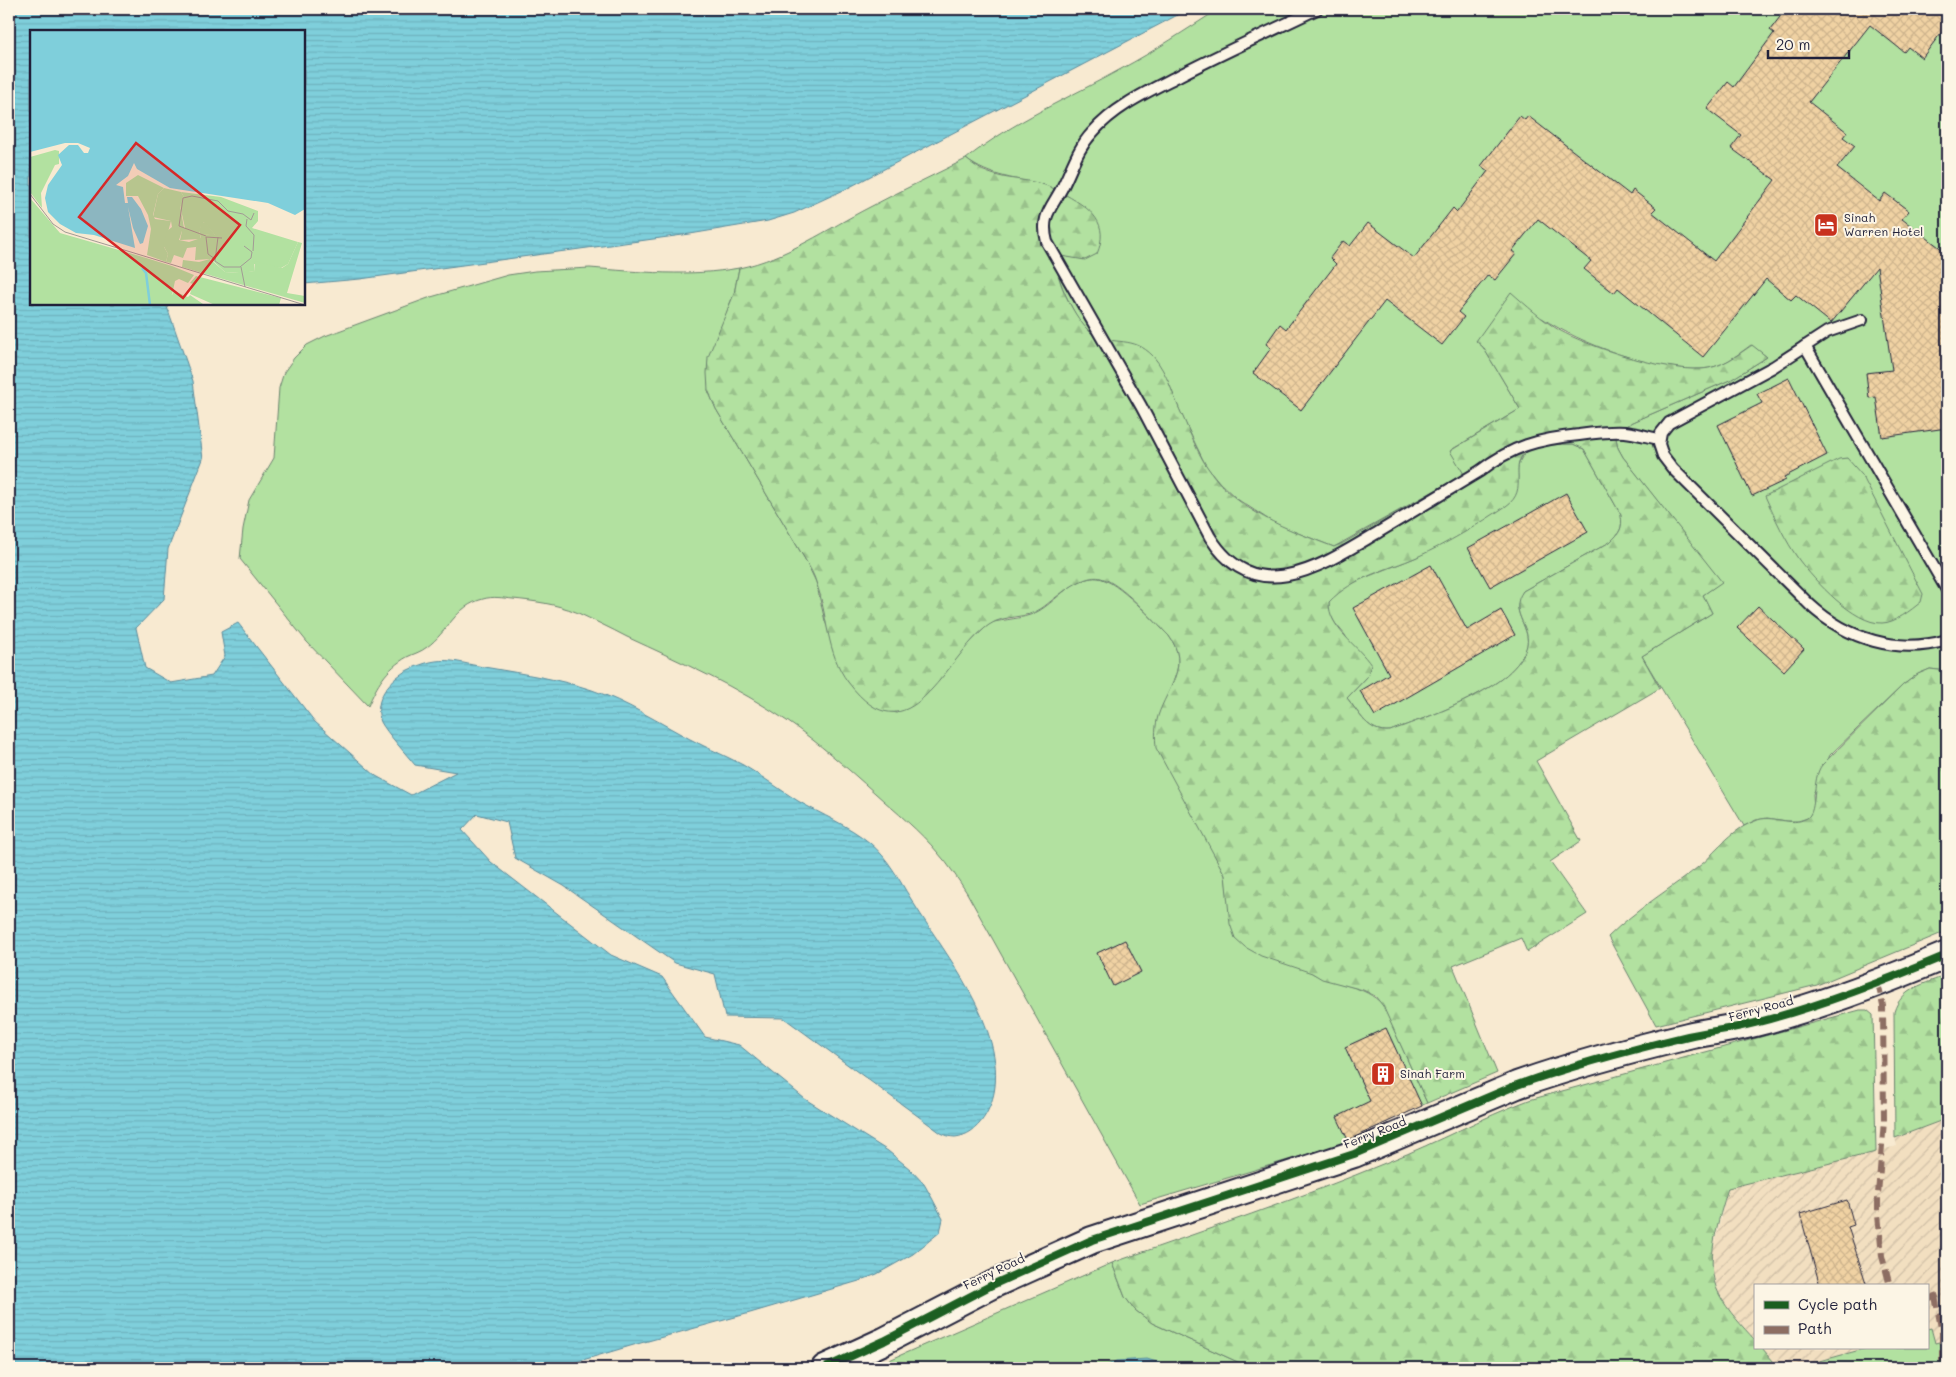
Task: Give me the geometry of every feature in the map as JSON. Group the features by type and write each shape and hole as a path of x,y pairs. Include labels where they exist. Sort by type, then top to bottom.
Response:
{"street":[{"name":"Ferry Road","path":"824,1368 1025,1269 1109,1234 1354,1154 1543,1075 1643,1047 1735,1028 1781,1016 1871,986 1947,955"}],"lane":[{"path":"1317,9 1152,89 1108,117 1087,139 1063,187 1047,212 1044,232 1047,242 1141,406 1210,537 1223,556 1240,568 1258,575 1278,577 1297,574 1339,555 1520,446 1552,438 1600,432 1626,432 1659,439"},
{"path":"1862,320 1828,332 1765,371 1675,419 1664,429 1659,439 1663,456 1810,605 1830,621 1854,635 1882,643 1929,645 1947,640"},
{"path":"1805,346 1947,590"}],"shaded area":[{"path":"1944,1120 1947,1132 1947,1340 1935,1343 1931,1328 1928,1329 1928,1284 1754,1284 1754,1339 1719,1295 1713,1273 1713,1250 1728,1188 1897,1146 1895,1138"},
{"path":"1764,1350 1860,1350 1795,1368 1779,1368"}],"green space":[{"path":"1219,9 1947,9 1947,671 1930,669 1918,674 1903,685 1830,755 1813,794 1814,809 1808,818 1798,821 1787,821 1767,818 1756,820 1744,826 1642,656 1712,613 1703,595 1721,582 1623,457 1618,448 1616,438 1622,429 1633,422 1732,379 1767,357 1751,345 1722,364 1701,369 1662,366 1618,354 1558,328 1542,318 1476,341 1483,347 1520,409 1451,450 1464,474 1334,547 1277,525 1237,499 1206,466 1167,379 1096,336 1078,319 1058,275 1057,263 1061,256 1085,259 1046,185 994,174 966,159 1022,121 1134,62"},
{"path":"966,159 986,172 1048,186 1075,200 1096,218 1101,234 1097,254 1085,260 1061,256 1057,265 1058,274 1065,293 1082,323 1094,335 1109,340 1138,345 1153,356 1166,377 1201,456 1220,483 1233,496 1248,508 1281,526 1334,547 1464,474 1450,451 1520,409 1483,347 1476,341 1511,292 1540,317 1559,330 1590,344 1628,357 1686,369 1701,369 1728,361 1752,345 1767,357 1732,379 1633,422 1622,429 1616,438 1618,448 1623,457 1722,582 1703,595 1712,613 1642,656 1660,688 1536,761 1581,841 1550,862 1587,914 1527,952 1521,938 1453,966 1497,1073 1427,1103 1383,1006 1375,996 1363,990 1322,979 1312,973 1261,956 1245,947 1235,938 1230,924 1225,875 1156,748 1158,716 1178,667 1175,647 1169,636 1146,612 1109,581 1094,577 1086,579 1070,587 1036,612 1001,619 989,625 973,640 925,696 908,708 890,712 870,704 848,682 841,671 831,646 820,595 813,574 716,409 708,390 708,357 734,294 739,268 790,250","holes":["1556,444 1573,444 1584,449 1621,515 1622,523 1616,536 1610,542 1523,591 1518,605 1526,631 1527,645 1520,660 1507,675 1469,699 1390,731 1382,731 1370,726 1347,698 1367,677 1371,665 1338,628 1333,620 1329,602 1338,593 1359,580 1440,546 1506,506 1517,492 1519,463 1522,456 1528,450 1538,446"]},
{"path":"590,268 684,273 739,268 734,294 728,308 708,390 716,409 806,561 816,582 825,621 848,682 871,704 883,710 897,713 990,623 1025,617 1035,613 1068,588 1085,580 1098,578 1106,580 1145,612 1169,636 1177,652 1178,663 1174,680 1213,851 1225,875 1228,897 1312,973 1359,989 1383,1005 1427,1103 1335,1146 1140,1204 967,893 950,867 916,829 833,756 787,721 749,697 709,676 576,612 545,603 494,597 473,602 465,607 427,647 407,657 393,667 379,684 368,706 307,642 240,559 243,529 249,500 274,458 279,388 284,372 307,345 325,336 431,297 508,275 535,271"},
{"path":"1573,444 1584,449 1621,515 1622,523 1618,533 1610,542 1523,591 1518,607 1527,636 1527,646 1519,661 1506,675 1489,688 1468,699 1390,731 1382,731 1370,726 1347,698 1367,677 1345,635 1329,612 1329,601 1338,592 1354,582 1417,557 1518,478 1518,467 1521,458 1527,452 1544,446"},
{"path":"1847,458 1862,475 1923,594 1921,602 1903,616 1892,621 1882,623 1859,617 1836,600 1799,560 1780,529 1765,496 1839,459"},
{"path":"1930,669 1947,671 1947,931 1817,985 1656,1025 1608,937 1642,908 1704,862 1735,832 1745,826 1761,819 1795,822 1807,818 1812,809 1817,778 1822,765 1903,685 1918,674"},
{"path":"1947,975 1947,1132 1943,1120 1895,1138 1894,1012 1897,1004 1908,992 1922,984"},
{"path":"1860,1010 1867,1010 1873,1015 1876,1152 1728,1188 1717,1227 1712,1255 1712,1268 1714,1282 1719,1294 1740,1324 1754,1339 1754,1350 1764,1350 1779,1368 1251,1368 1152,1323 1135,1310 1125,1297 1112,1263 1356,1175 1529,1100"},
{"path":"1112,1263 1125,1297 1135,1310 1152,1323 1251,1368 871,1368"},
{"path":"1931,1328 1935,1343 1947,1340 1947,1368 1795,1368 1860,1350 1928,1350 1928,1329"}],"water":[{"path":"9,9 1189,9 846,189 794,213 768,221 690,234 360,279 305,284 305,30 30,30 30,305 166,305 193,381 203,459 168,549 164,599 136,628 145,668 171,683 212,676 225,656 221,632 238,623 315,722 376,776 411,795 456,772 415,765 381,722 379,706 384,691 395,679 408,670 431,662 449,661 567,683 618,700 743,765 798,801 844,825 877,849 893,870 953,964 980,1012 995,1061 995,1086 988,1111 978,1126 964,1135 955,1137 941,1133 784,1018 725,1017 715,974 675,963 564,886 515,858 507,822 477,814 462,830 491,862 611,955 662,977 705,1037 739,1045 805,1099 888,1151 910,1169 924,1184 943,1219 940,1232 913,1254 877,1274 859,1281 556,1368 9,1368"},
{"path":"1147,1359 1176,1368 1102,1368 1116,1361"}],"building":[{"name":"Sinah Warren Hotel","path":"1786,9 1947,9 1947,25 1922,58 1908,47 1904,52 1870,25 1809,102 1847,132 1843,137 1855,146 1837,168 1879,201 1885,193 1909,211 1902,219 1947,253 1947,428 1882,437 1876,397 1869,398 1866,373 1892,370 1877,267 1831,323 1796,295 1791,300 1766,279 1703,357 1618,288 1614,293 1584,269 1591,261 1538,219 1512,251 1516,254 1495,280 1488,275 1458,312 1464,317 1442,345 1385,301 1301,410 1253,373 1271,348 1266,344 1280,324 1286,329 1336,264 1330,258 1343,241 1350,246 1368,223 1414,258 1453,208 1457,212 1488,171 1481,166 1520,116 1525,120 1528,116 1630,195 1633,190 1656,208 1652,212 1714,261 1775,180 1731,148 1741,135 1707,109 1728,82 1734,87 1774,33 1770,30"},
{"path":"1789,378 1827,455 1784,477 1786,480 1752,496 1718,425 1762,403 1757,394"},
{"path":"1566,493 1588,532 1490,587 1468,548"},
{"path":"1431,565 1467,630 1501,610 1515,635 1375,716 1360,691 1389,674 1353,608"},
{"path":"1758,606 1804,649 1784,671 1737,628"},
{"path":"1125,940 1141,972 1113,986 1097,953"},
{"name":"Sinah Farm","path":"1386,1028 1422,1106 1348,1140 1337,1117 1370,1101 1345,1047"},
{"path":"1847,1200 1854,1225 1848,1227 1866,1284 1819,1284 1800,1214"}],"marked path":[{"path":"1878,983 1883,1006 1884,1121 1878,1214 1882,1256 1889,1284"},
{"path":"1928,1299 1947,1292"},
{"path":"1935,1296 1942,1333 1942,1368"}],"cycle path":[{"path":"825,1368 884,1341 992,1285 1092,1240 1354,1154 1517,1085 1580,1064 1688,1036 1747,1025 1804,1009 1947,955"}],"place":[{"name":"Sinah Warren Hotel","path":"1826,225"},
{"name":"Sinah Farm","path":"1383,1074"}]}
